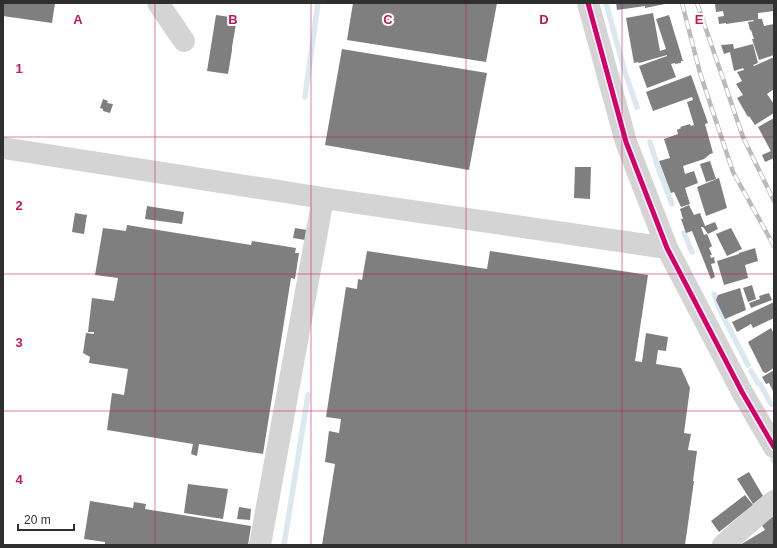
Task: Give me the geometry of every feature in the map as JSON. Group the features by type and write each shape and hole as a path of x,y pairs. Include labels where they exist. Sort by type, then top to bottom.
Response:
{"street":[{"path":"158,3 184,41"},
{"path":"588,3 626,142 667,248 742,392 774,447"},
{"path":"3,148 323,198 667,248"},
{"path":"260,545 323,198"},
{"path":"723,545 774,501"}],"building":[{"path":"3,3 55,3 52,23 3,16"},
{"path":"353,3 497,3 486,62 347,40"},
{"path":"616,3 665,4 645,8 645,6 617,10"},
{"path":"774,3 774,11 758,13 758,19 762,19 764,26 774,24 774,55 759,60 748,22 754,21 753,20 719,24 718,17 724,16 723,11 716,12 715,4"},
{"path":"653,13 660,51 666,49 656,19 669,15 683,61 681,61 681,63 671,64 676,77 647,88 639,66 667,55 634,63 626,18"},
{"path":"216,15 237,18 228,74 207,71"},
{"path":"733,44 734,49 753,44 758,63 753,65 754,66 774,57 774,89 767,94 774,104 774,113 755,125 749,116 748,117 737,98 743,95 736,84 742,81 737,72 744,70 743,68 734,71 730,52 724,54 721,45"},
{"path":"342,49 487,73 469,170 325,145"},
{"path":"691,75 708,123 705,124 713,153 704,159 683,166 685,174 694,171 698,183 685,188 690,204 681,207 674,192 671,193 659,161 670,158 664,139 678,134 677,130 681,128 680,127 690,124 691,126 694,125 687,102 693,100 692,97 653,111 646,92"},
{"path":"103,99 108,101 107,103 113,104 110,113 103,111 103,109 100,108"},
{"path":"774,118 774,157 758,127"},
{"path":"771,151 774,158 765,162 762,155"},
{"path":"710,161 716,179 706,182 700,164"},
{"path":"575,167 591,167 590,199 574,198"},
{"path":"719,178 727,208 706,216 697,187"},
{"path":"689,205 694,215 700,213 705,226 715,222 718,229 708,234 703,227 701,227 704,235 707,234 712,246 709,248 712,255 710,255 711,258 714,257 715,263 711,264 715,277 711,279 692,231 686,233 681,219 683,219 680,209"},
{"path":"147,206 184,212 182,224 145,219"},
{"path":"75,213 87,215 84,234 72,232"},
{"path":"127,225 251,245 252,241 296,248 295,253 299,253 295,279 291,278 263,454 199,444 197,456 191,454 193,444 107,430 112,393 124,395 128,369 89,363 90,357 83,353 86,333 94,334 94,332 88,332 92,298 114,301 118,278 95,275 103,228 126,231"},
{"path":"295,228 313,231 311,241 293,238"},
{"path":"731,228 742,249 727,256 716,234"},
{"path":"755,248 758,261 745,265 748,278 724,285 717,261"},
{"path":"367,251 487,269 490,251 648,275 635,361 642,362 646,333 668,337 666,351 658,350 656,364 681,368 690,388 684,433 691,434 688,450 697,451 685,545 322,545 335,464 325,462 329,431 339,433 341,419 326,417 346,287 357,289 358,279 362,280"},
{"path":"752,285 756,299 748,302 743,288"},
{"path":"740,288 746,310 725,319 716,300 718,295"},
{"path":"769,293 772,300 751,308 749,303 760,299 759,296"},
{"path":"774,302 774,318 753,328 751,324 737,332 732,322"},
{"path":"771,328 774,334 774,368 766,373 763,372 748,342"},
{"path":"774,370 774,393 769,383 766,384 762,377"},
{"path":"749,472 763,496 753,504 737,479"},
{"path":"188,484 228,489 223,519 184,513"},
{"path":"745,495 753,505 719,532 711,521"},
{"path":"90,501 133,508 134,502 146,504 145,509 251,526 248,545 105,545 105,542 84,539"},
{"path":"239,507 251,509 250,520 237,519"},
{"path":"774,516 774,545 740,545 765,530 761,524"}],"waterway":[{"path":"305,97 318,3"},
{"path":"606,3 624,69 637,107"},
{"path":"650,142 672,204"},
{"path":"684,233 692,252"},
{"path":"714,294 720,310 748,365"},
{"path":"751,371 758,383"},
{"path":"760,384 771,404"},
{"path":"284,545 308,395"}],"railway":[{"path":"682,3 700,73 733,172 774,246"},
{"path":"697,3 743,137 774,201"}],"cycle path":[{"path":"588,3 626,142 667,248 742,392 774,447"}]}
